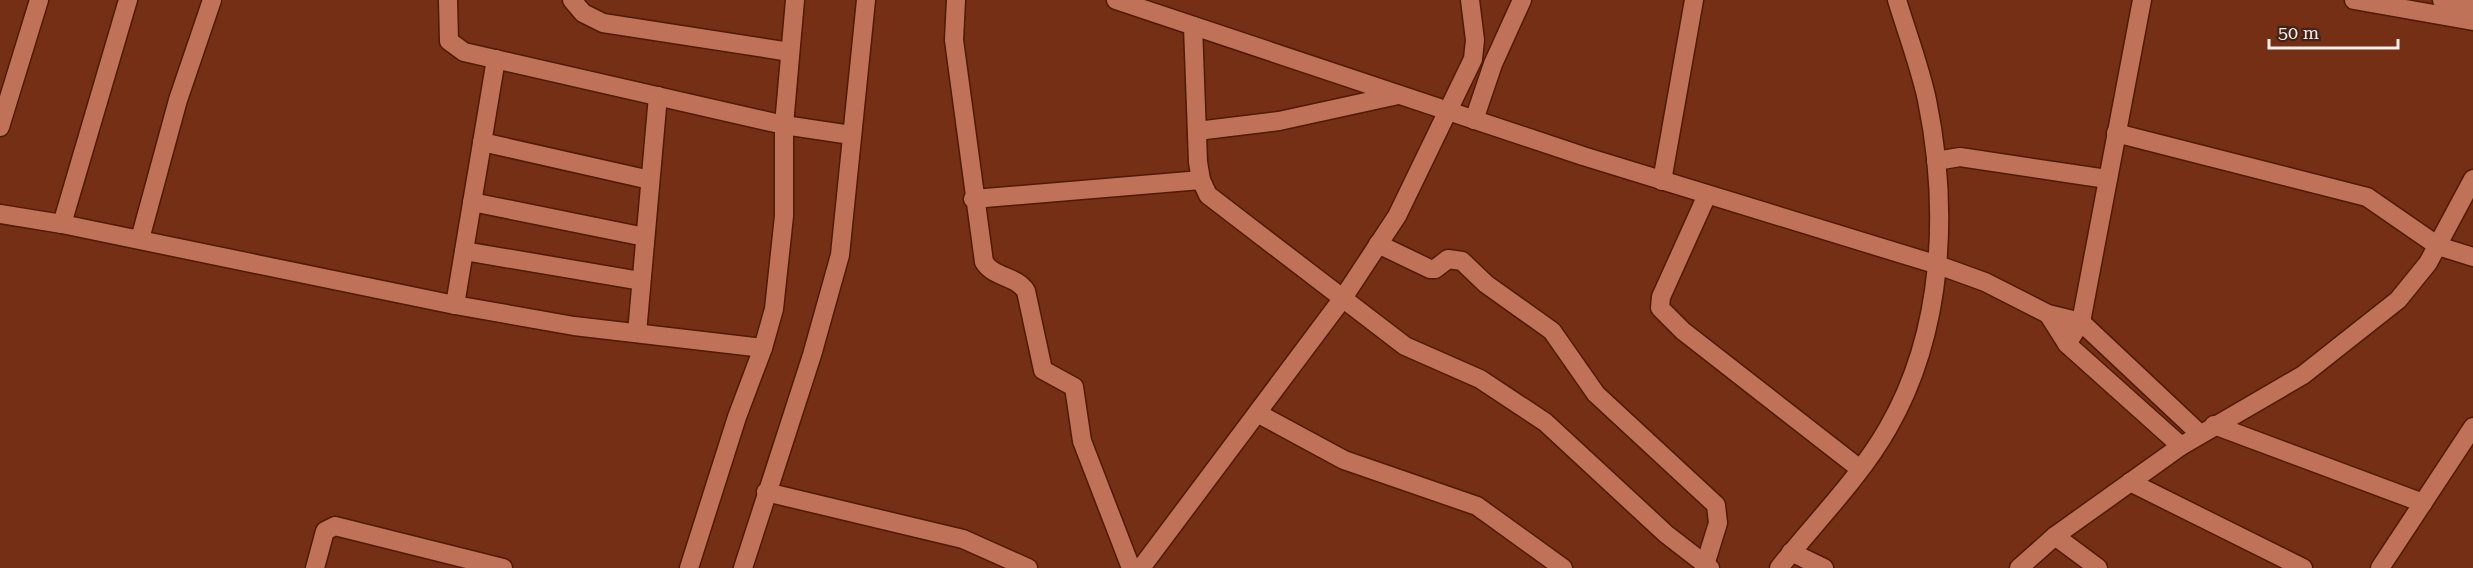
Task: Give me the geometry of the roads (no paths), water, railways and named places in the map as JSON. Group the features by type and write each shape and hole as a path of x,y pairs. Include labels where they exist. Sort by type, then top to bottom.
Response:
{"street":[{"path":"0,127 39,0"},
{"path":"62,224 128,0"},
{"path":"140,239 178,100 212,0"},
{"path":"448,0 449,41 464,52 784,125 851,135"},
{"path":"572,0 583,13 603,23 790,52"},
{"path":"689,568 774,309 784,216 784,125 795,0"},
{"path":"743,568 831,292 840,255 866,0"},
{"path":"956,0 954,40 973,199 984,262 994,273 1022,285 1026,291 1043,370 1074,387 1082,441 1144,567 1344,298 1418,176 1446,111 1473,59 1474,40 1470,0"},
{"path":"1116,0 1473,120 1662,181 1938,265 1985,282 2048,314 2081,322 2206,429 2423,503"},
{"path":"1473,120 1493,64 1522,0"},
{"path":"1662,181 1694,0"},
{"path":"1779,568 1860,469 1888,428 1922,356 1938,265 1936,161 1927,99 1897,0"},
{"path":"2067,344 2081,322 2142,0"},
{"path":"2354,0 2473,21"},
{"path":"2442,0 2473,6"},
{"path":"1193,26 1201,180 1209,195 1405,346 1480,379 1545,422 1666,534 1708,567 1718,523 1716,505 1596,394 1552,332 1486,284 1462,261 1448,259 1436,269 1430,269 1378,244"},
{"path":"455,305 496,59"},
{"path":"1197,131 1280,121 1398,95"},
{"path":"637,333 658,96"},
{"path":"2116,133 2367,197 2438,246 2473,257"},
{"path":"482,142 650,180"},
{"path":"1936,161 1960,157 2107,179"},
{"path":"2019,568 2055,536 2206,429 2303,375 2398,300 2438,246 2473,179"},
{"path":"973,199 1201,180"},
{"path":"1707,195 1661,297 1660,308 1683,331 1860,469"},
{"path":"472,202 645,237"},
{"path":"0,214 140,239 455,305 574,326 763,348"},
{"path":"464,251 641,281"},
{"path":"2048,314 2067,344 2181,446"},
{"path":"1259,414 1344,460 1477,506 1563,568"},
{"path":"2380,568 2473,427"},
{"path":"2130,482 2303,568"},
{"path":"766,492 963,539 1028,568"},
{"path":"315,568 325,531 335,526 503,568"},
{"path":"2055,536 2098,568"},
{"path":"1791,552 1824,568"}]}
